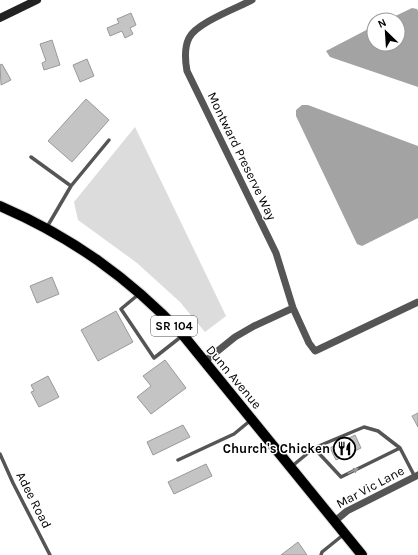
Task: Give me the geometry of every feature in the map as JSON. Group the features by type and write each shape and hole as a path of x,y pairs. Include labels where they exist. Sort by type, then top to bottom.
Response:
{"main road":[{"name":"Dunn Avenue","path":"0,206 47,228 72,242 119,275 158,309 183,335 362,555"}],"street":[{"path":"0,18 37,0"},
{"name":"Montward Preserve Way","path":"252,0 200,25 189,37 185,56 187,71 276,253 292,308 309,343 315,351 418,302"},
{"path":"204,362 235,337 292,308"},
{"name":"Mar Vic Lane","path":"335,521 347,511 417,476"}],"lane":[{"path":"47,228 71,186 109,140"},
{"path":"31,157 71,186"},
{"path":"140,293 121,308 154,358 183,335"},
{"path":"178,460 234,434 252,419"},
{"path":"290,468 314,448 364,427 378,431 400,448 417,476"},
{"path":"314,448 341,477 400,448"},
{"name":"Adee Road","path":"0,454 13,483 50,555"},
{"path":"322,555 322,552 344,534"}],"shaded area":[{"path":"412,8 417,9 418,11 418,87 330,57 326,51 366,30 366,52 406,52 406,12 404,12"},
{"path":"302,105 308,105 418,146 418,218 362,246 357,244 296,116 296,110"},
{"path":"135,127 226,316 205,332 180,302 137,263 78,220 74,202"}],"building":[{"path":"131,13 136,25 130,28 133,34 125,38 122,31 110,36 107,28 119,23 117,19"},
{"path":"52,40 60,65 44,70 42,63 46,61 40,44"},
{"path":"87,59 94,76 80,82 73,65"},
{"path":"2,64 11,80 1,85 0,65"},
{"path":"86,99 109,120 72,162 48,141"},
{"path":"52,277 59,294 37,303 30,286"},
{"path":"116,311 133,342 98,361 81,330"},
{"path":"165,360 186,388 151,414 137,397 151,386 143,376"},
{"path":"48,376 59,397 39,407 31,392 34,391 31,385"},
{"path":"418,413 418,427 412,416"},
{"path":"183,425 190,437 153,455 147,442"},
{"path":"355,435 361,448 336,460 330,448"},
{"path":"206,464 212,476 174,494 168,482"},
{"path":"298,542 307,555 281,555"}],"place":[{"name":"Church's Chicken","path":"345,448"}]}
